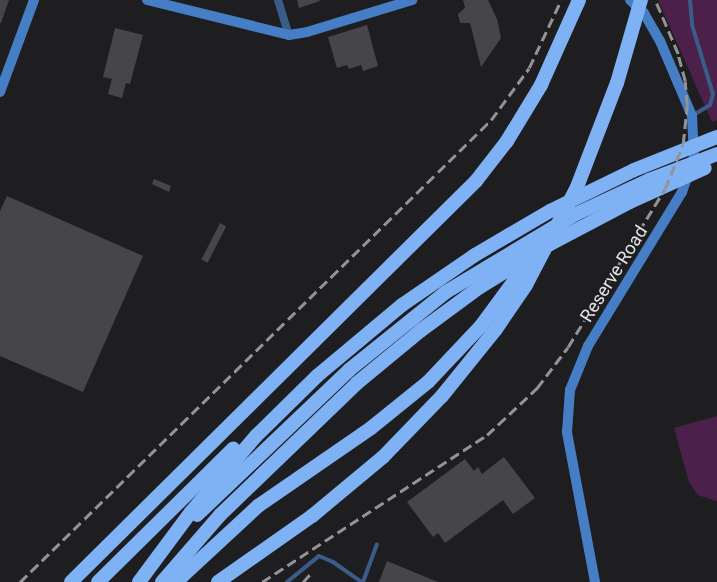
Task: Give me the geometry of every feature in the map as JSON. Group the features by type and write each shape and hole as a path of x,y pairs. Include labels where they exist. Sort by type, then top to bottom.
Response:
{"highway":[{"path":"71,582 476,181 512,133 541,85 579,0"},
{"path":"218,582 320,510 382,457 453,384 526,285 563,216 606,114 641,0"},
{"path":"98,582 322,363 370,322 402,305 513,232 612,180 717,137"},
{"path":"128,582 295,421 408,320 503,256 599,203 717,154"},
{"path":"162,582 210,525 357,383 413,336 494,278 600,217 717,163"},
{"path":"176,582 258,506 371,428 428,382 481,326 524,267 550,241"},
{"path":"139,582 196,506 256,436 317,376 402,305"}],"street":[{"path":"0,92 34,0"},
{"path":"147,0 289,35 308,32 412,0"},
{"path":"278,0 289,35"},
{"name":"Reserve Road","path":"595,582 567,432 570,390 588,346 682,192 694,157 692,116 660,41 644,13 630,0"},
{"path":"641,0 660,41"}],"lane":[{"path":"690,0 692,25 713,97 708,107 692,116"},
{"path":"287,582 319,556 333,562 362,582 377,544"}],"shaded area":[{"path":"658,0 717,0 717,120 712,122"},
{"path":"717,416 716,501 698,495 689,482 674,428"}],"building":[{"path":"0,0 9,0 1,23 0,23"},
{"path":"297,0 319,0 320,1 299,8"},
{"path":"463,0 488,0 497,19 501,38 481,67 470,23 460,23 458,14 465,8"},
{"path":"367,25 378,66 363,71 361,65 349,69 347,65 337,68 328,37"},
{"path":"115,28 143,35 130,84 126,83 122,98 108,94 112,79 103,77"},
{"path":"154,179 171,186 169,192 152,184"},
{"path":"7,196 143,256 83,392 0,356 0,211"},
{"path":"220,223 226,226 208,263 201,260"},
{"path":"504,457 535,498 513,514 503,500 445,543 438,533 433,537 407,502 465,459 474,471 478,467 482,474"},
{"path":"387,561 438,582 379,582"}],"railway":[{"path":"20,582 491,120 529,68 561,0"},
{"path":"262,582 487,435 537,388 568,347 665,189 683,144 687,105 685,81 678,54 655,0"},
{"path":"303,582 311,573"}]}
